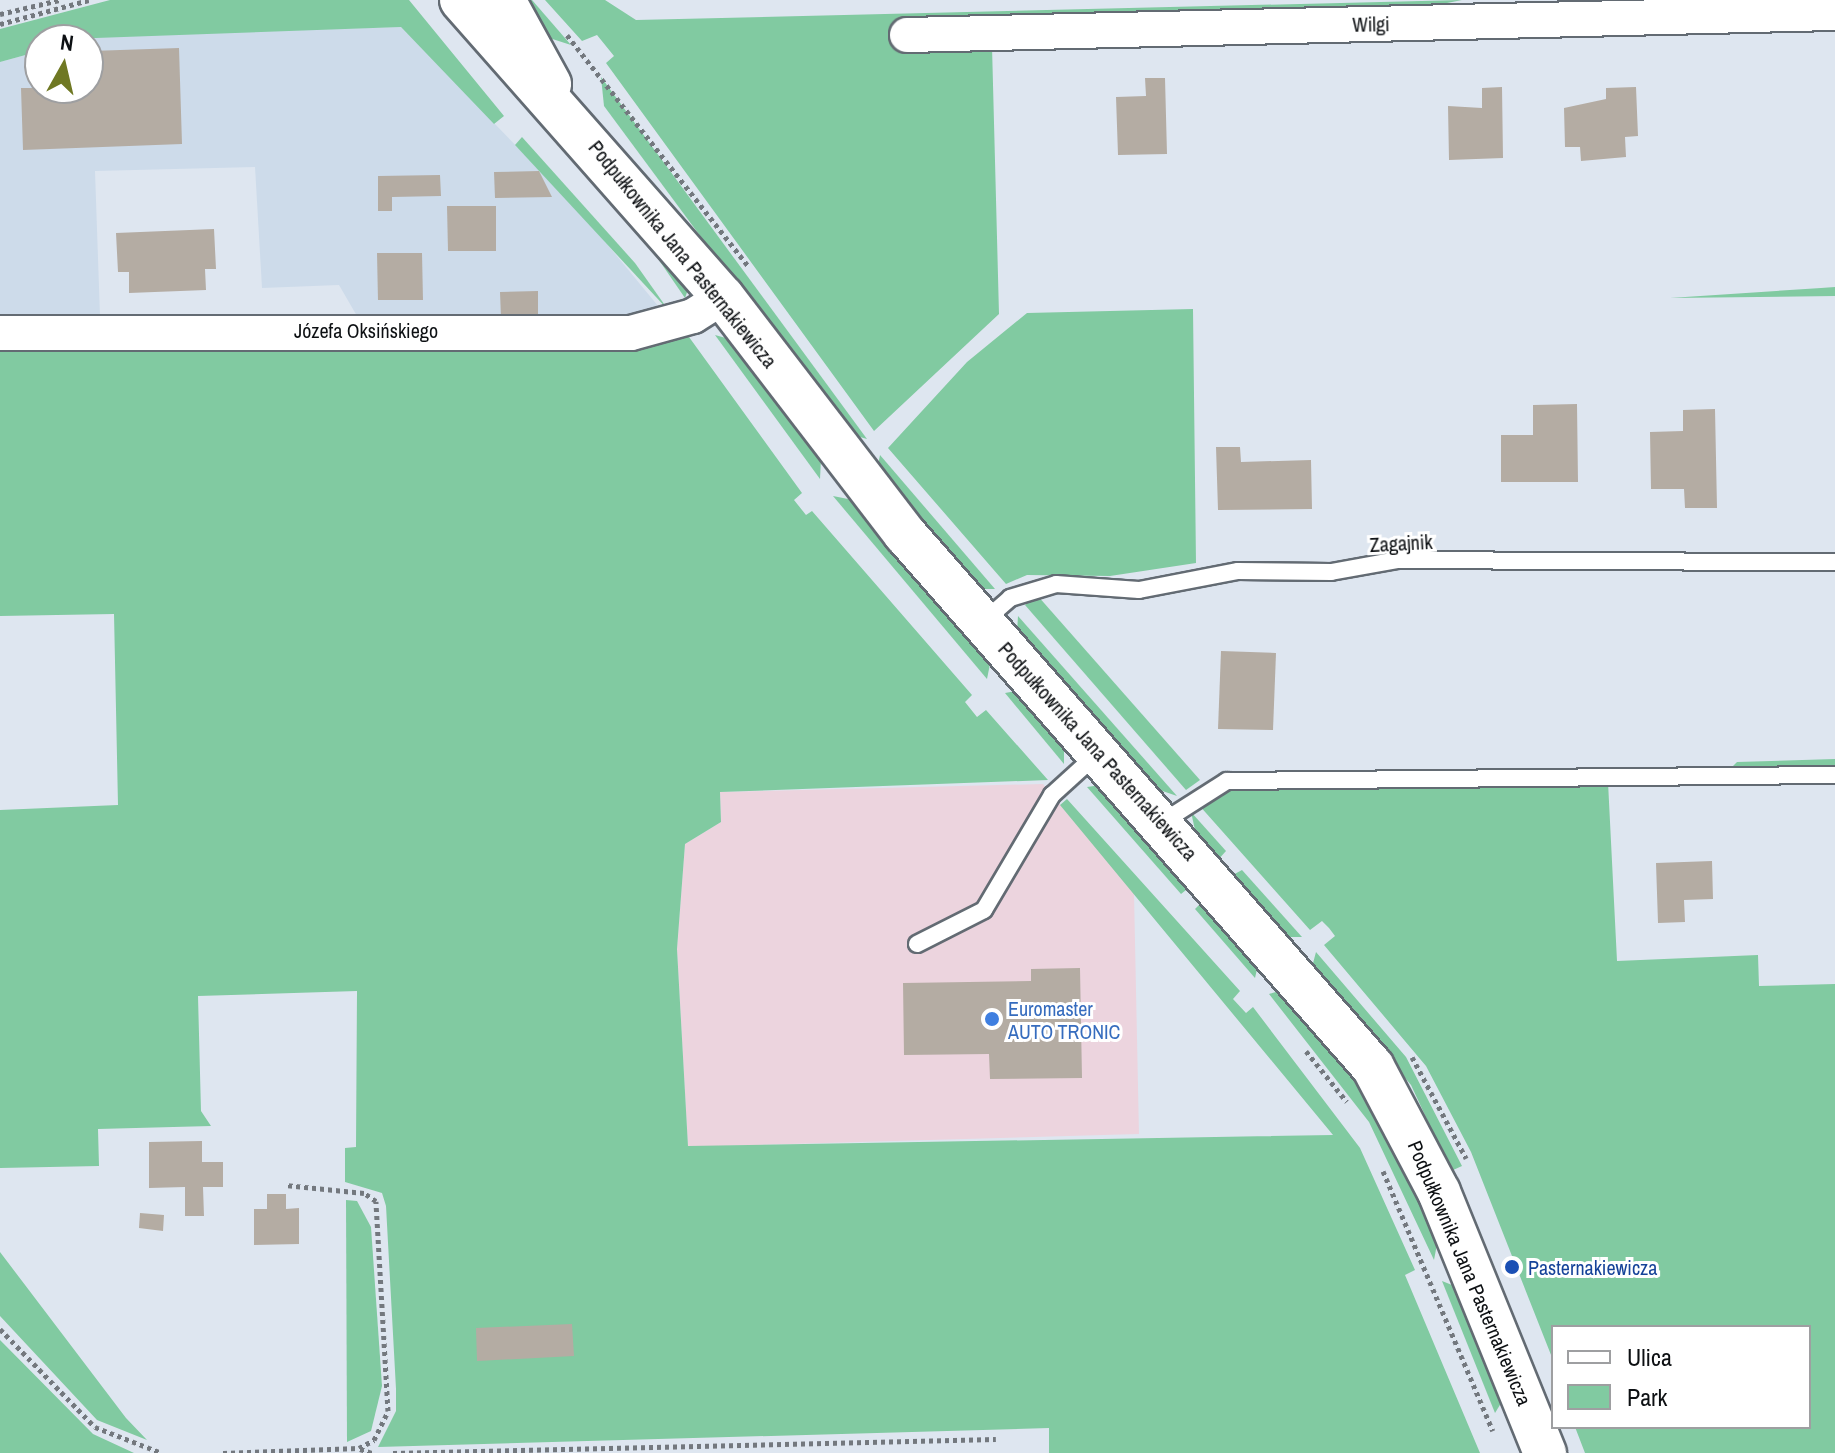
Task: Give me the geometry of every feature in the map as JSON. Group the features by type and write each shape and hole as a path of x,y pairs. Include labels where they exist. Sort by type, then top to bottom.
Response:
{"street":[{"name":"Podpułkownika Jana Pasternakiewicza","path":"461,0 497,46 559,103 723,297 838,453 1338,1025 1401,1111 1545,1453"},
{"name":"Podpułkownika Jana Pasternakiewicza","path":"504,0 559,103"},
{"name":"Wilgi","path":"907,35 1835,13"},
{"name":"Józefa Oksińskiego","path":"0,333 631,333 693,316 723,297"}],"lane":[{"name":"Zagajnik","path":"983,622 1022,592 1056,584 1139,590 1238,571 1331,572 1397,560 1835,562"},
{"path":"917,944 984,910 1052,795 1099,753"},
{"path":"1161,823 1227,781 1835,775"}],"path":[{"path":"0,14 59,0"},
{"path":"0,24 89,0"},
{"path":"1301,1045 1353,1113"},
{"path":"1380,1166 1499,1443"},
{"path":"285,1185 364,1193 376,1201 389,1398 384,1424 359,1448"},
{"path":"0,1329 95,1427 162,1453"},
{"path":"393,1453 996,1439"},
{"path":"223,1453 359,1448 372,1453"}],"shaded area":[{"path":"401,27 584,216 663,312 625,319 357,316 339,285 262,288 255,167 95,171 100,316 0,317 0,62 24,55 24,104 104,104 104,36"},
{"path":"1043,784 1134,893 1139,1134 688,1147 677,949 685,844 721,822 720,792"}],"green space":[{"path":"110,0 409,0 504,116 494,124 401,27 104,38 104,24 24,24 24,55 0,62 0,29"},
{"path":"513,0 532,0 571,45 543,36"},
{"path":"545,0 605,0 636,20 1462,0 1392,14 992,46 999,314 874,431 606,63 614,56 597,35 582,41"},
{"path":"601,77 867,439 846,433 604,106"},
{"path":"546,127 690,284 685,298 652,250"},
{"path":"522,137 635,263 669,311 515,145"},
{"path":"1835,287 1835,296 1670,298 1821,288"},
{"path":"1193,309 1196,563 1110,576 1027,575 1006,584 888,448 967,362 1027,313"},
{"path":"715,335 733,340 821,459 820,479"},
{"path":"689,337 802,493 794,500 806,515 812,511 972,695 965,702 977,717 986,710 1048,780 720,792 721,822 685,844 677,949 688,1146 1333,1135 1060,805 1067,799 1240,991 1233,999 1246,1013 1253,1007 1360,1148 1415,1270 1405,1275 1480,1453 1049,1453 1049,1428 378,1447 396,1411 386,1206 382,1193 345,1182 345,1148 356,1147 357,991 198,996 201,1111 211,1126 98,1129 99,1166 0,1168 0,810 118,805 114,614 0,616 0,348 645,344"},
{"path":"880,455 995,589 980,589 877,470"},
{"path":"833,496 853,500 991,659 987,679"},
{"path":"1037,595 1200,780 1186,790 1025,605"},
{"path":"1018,616 1177,796 1151,787 1017,632"},
{"path":"1016,691 1064,747 1064,764 1005,693"},
{"path":"1835,759 1835,769 1729,770 1737,762"},
{"path":"1608,782 1617,961 1758,955 1759,986 1835,984 1835,1453 1585,1453 1576,1429 1811,1429 1811,1325 1551,1325 1551,1355 1471,1152 1426,1066 1324,945 1335,936 1329,928 1322,921 1310,930 1198,804 1227,788"},
{"path":"1101,785 1191,886 1181,894 1087,787"},
{"path":"1191,812 1226,851 1217,861 1197,839"},
{"path":"1242,870 1302,937 1286,937 1231,876"},
{"path":"1204,900 1258,965 1255,978 1195,909"},
{"path":"1316,952 1406,1057 1462,1166 1451,1171 1411,1085 1312,967"},
{"path":"1279,991 1378,1110 1438,1239 1434,1260 1369,1122 1269,994"},
{"path":"346,1200 357,1201 371,1227 382,1386 371,1431 347,1442"},
{"path":"0,1252 126,1418 147,1440 97,1420 0,1316"},
{"path":"1442,1281 1457,1287 1503,1400 1495,1413"},
{"path":"0,1340 93,1434 134,1453 0,1453"}],"building":[{"path":"179,48 182,144 23,150 21,88 24,88 24,104 104,104 104,51"},
{"path":"1145,78 1165,78 1167,154 1118,155 1116,97 1146,96"},
{"path":"1502,87 1503,158 1449,160 1448,106 1482,108 1482,88"},
{"path":"1636,87 1638,136 1625,137 1626,157 1581,161 1580,147 1565,147 1564,108 1606,99 1606,88"},
{"path":"539,171 552,197 495,198 494,172"},
{"path":"440,175 441,196 392,197 392,211 378,211 378,176"},
{"path":"447,206 496,206 496,251 448,251"},
{"path":"214,229 216,269 205,269 206,290 129,293 129,272 118,272 116,233"},
{"path":"377,253 422,253 423,300 378,300"},
{"path":"538,291 538,318 501,318 500,292"},
{"path":"1577,404 1578,482 1501,482 1501,435 1533,435 1533,405"},
{"path":"1715,409 1717,508 1685,508 1684,489 1651,489 1650,432 1683,431 1683,410"},
{"path":"1216,447 1240,447 1241,462 1311,460 1312,509 1218,510"},
{"path":"1221,651 1276,653 1273,730 1218,729"},
{"path":"1712,861 1713,899 1684,900 1685,922 1658,923 1656,863"},
{"name":"Euromaster AUTO TRONIC","path":"1080,968 1082,1078 990,1079 989,1054 904,1055 903,983 1031,981 1031,969"},
{"path":"202,1141 202,1162 223,1162 223,1187 203,1187 204,1216 185,1216 185,1187 149,1188 149,1142"},
{"path":"267,1194 286,1194 286,1209 299,1208 299,1244 254,1245 254,1209 267,1209"},
{"path":"140,1213 164,1215 163,1231 139,1228"},
{"path":"572,1324 574,1356 477,1361 476,1328"}],"place":[{"name":"Euromaster AUTO TRONIC","path":"992,1019"},
{"name":"Pasternakiewicza","path":"1512,1267"}]}
